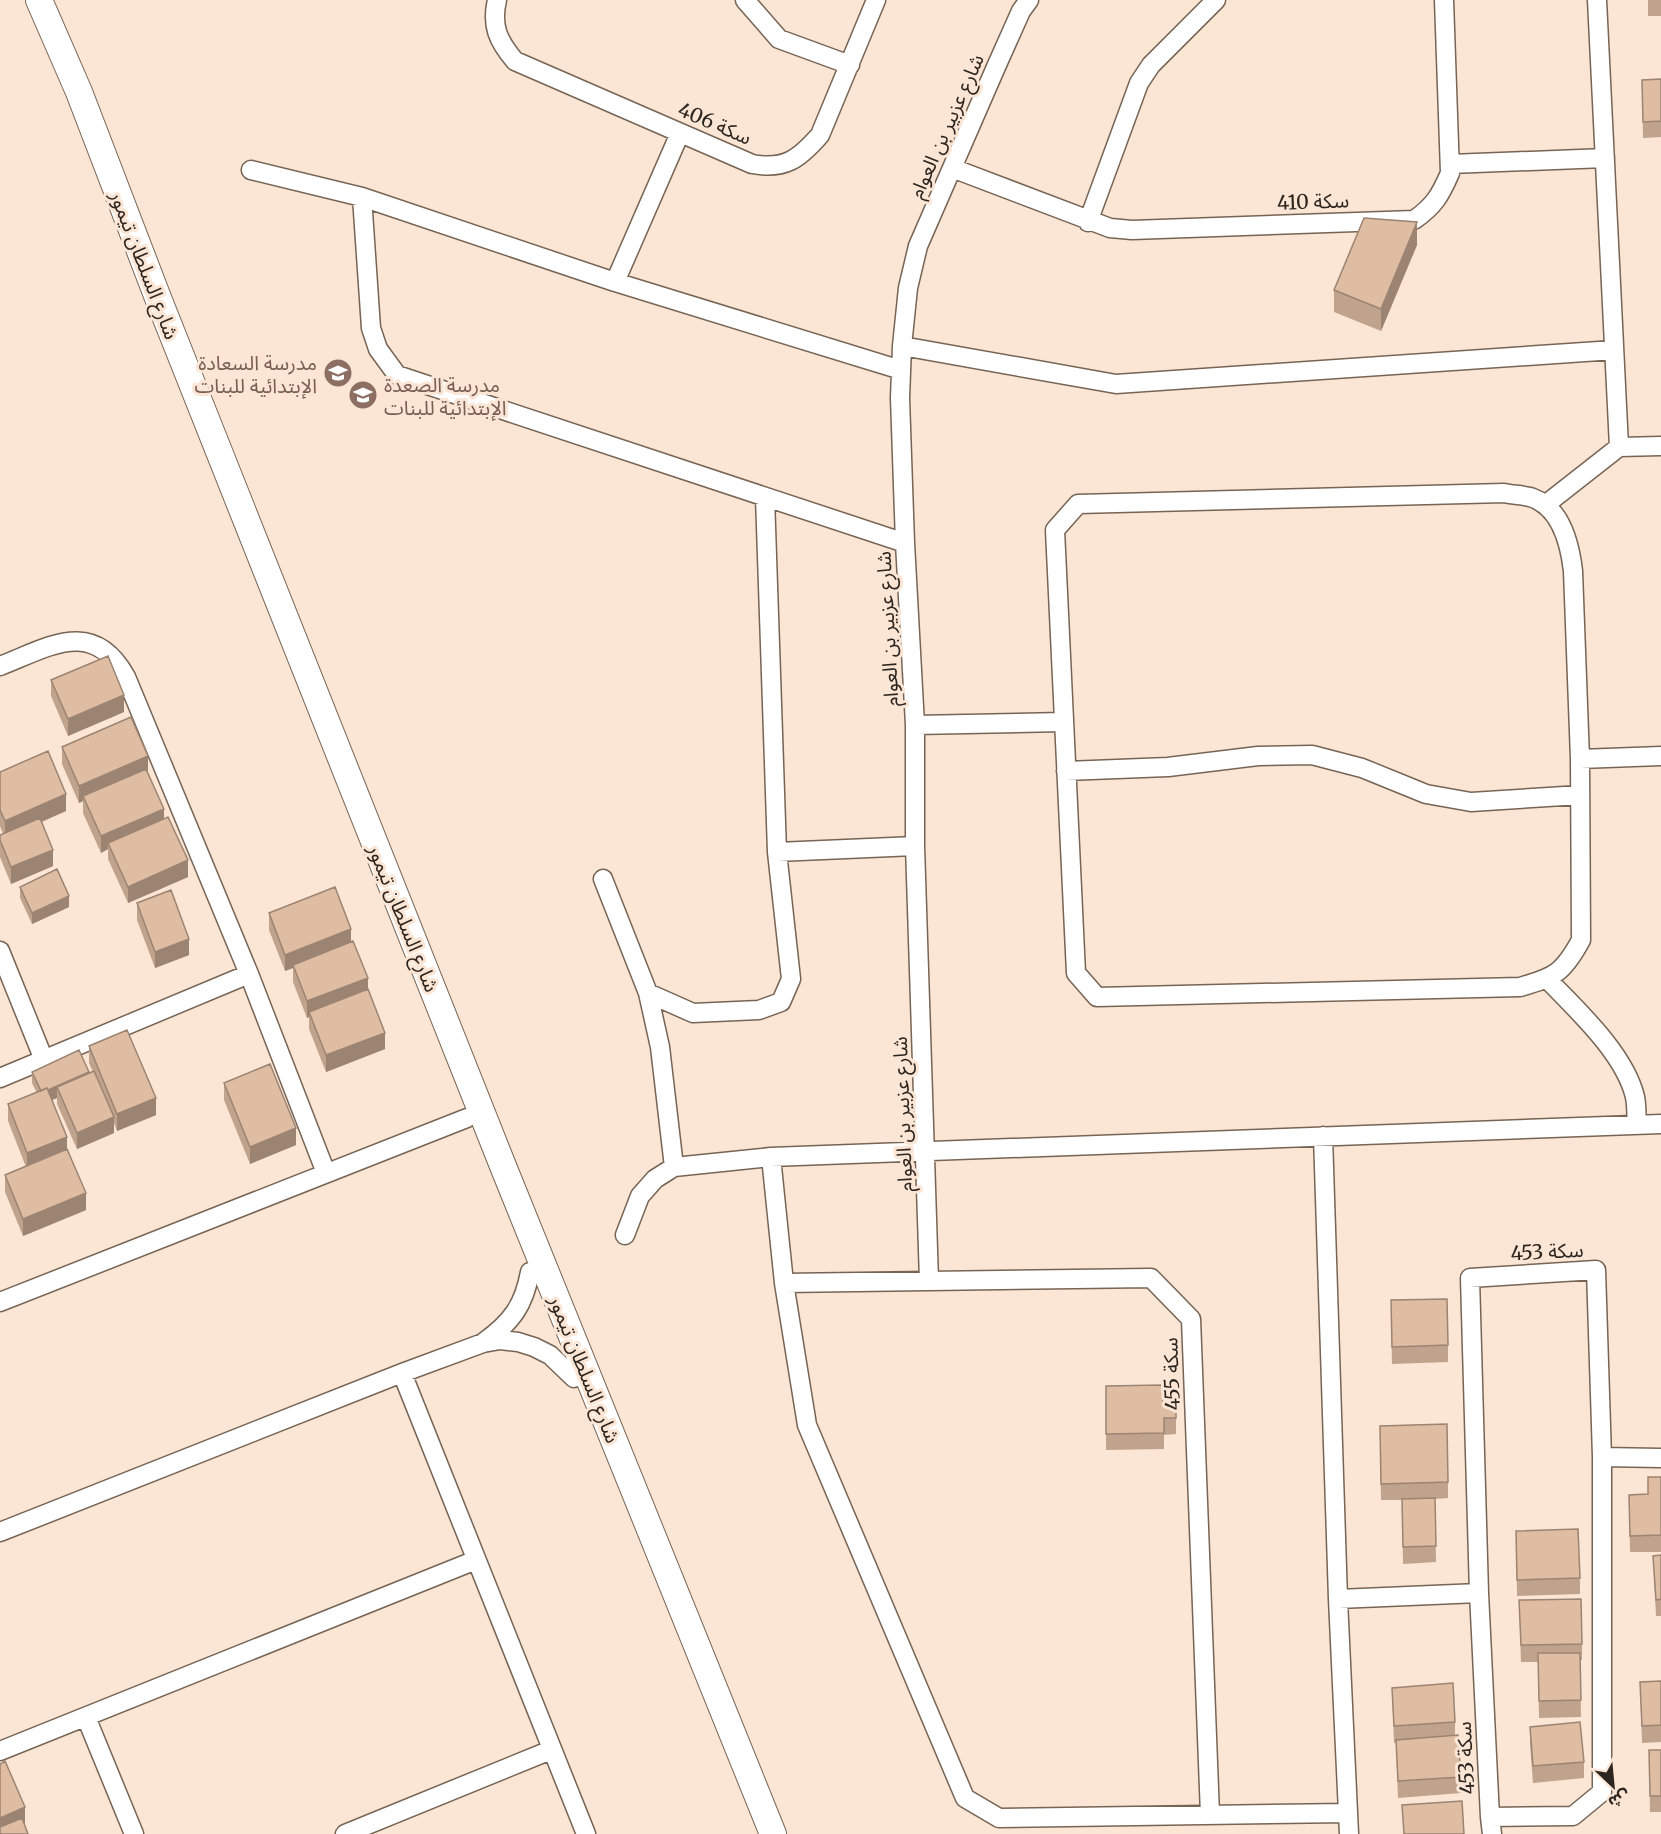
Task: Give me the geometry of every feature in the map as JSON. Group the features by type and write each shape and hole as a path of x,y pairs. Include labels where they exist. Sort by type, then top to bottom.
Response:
{"main road":[{"name":"شارع السلطان تيمور","path":"24,0 467,1118 574,1378 712,1727 758,1834"},
{"name":"شارع السلطان تيمور","path":"39,0 79,92 515,1197 773,1834"}],"street":[{"name":"سكة 406","path":"497,0 493,16 501,45 515,61 752,164 770,167 790,162 806,151 820,135 876,0"},
{"path":"745,0 779,39 850,65"},
{"name":"شارع عزبير بن العوام","path":"929,1281 915,846 915,725 905,543 902,346 908,288 918,246 1021,11 1029,0"},
{"path":"1088,222 1139,83 1151,65 1216,0"},
{"name":"سكة 410","path":"952,168 1088,222 1110,228 1132,230 1414,220 1432,207 1443,191 1450,173 1444,0"},
{"path":"1597,0 1619,447"},
{"path":"615,282 680,133"},
{"path":"1450,164 1605,158"},
{"path":"250,170 362,197 615,282 901,370"},
{"path":"362,197 370,328 381,354 397,375 905,543"},
{"path":"902,346 1116,384 1614,350"},
{"path":"1545,505 1619,447 1661,446"},
{"path":"1504,493 1533,498 1545,505 1563,529 1570,546 1573,571 1580,759 1581,940 1569,962 1547,979 1520,987 1097,997 1076,973 1055,531 1078,504 1504,493"},
{"path":"648,993 693,1013 759,1011 781,1002 791,979 777,852 765,496"},
{"path":"0,666 56,644 83,641 103,648 118,663 126,677 249,974 326,1173"},
{"path":"915,725 1064,722"},
{"path":"1066,771 1168,767 1257,756 1312,755 1362,768 1426,794 1471,802 1580,795"},
{"path":"1580,759 1661,756"},
{"path":"777,852 915,846"},
{"path":"603,879 648,993 660,1047 674,1167"},
{"path":"0,951 44,1060"},
{"path":"0,1078 249,974"},
{"path":"1547,979 1593,1026 1623,1068 1635,1097 1637,1125"},
{"path":"0,1302 467,1118"},
{"path":"625,1235 640,1196 654,1179 674,1167 771,1157 1661,1124"},
{"path":"1323,1136 1338,1599 1349,1834"},
{"path":"771,1157 784,1283 807,1425 965,1798 999,1818 1348,1813"},
{"name":"سكة 453","path":"1596,1270 1602,1457 1602,1791 1573,1816 1491,1825 1479,1593 1470,1278 1596,1270"},
{"path":"483,1343 510,1320 520,1305 527,1289 530,1272"},
{"name":"سكة 455","path":"784,1283 1151,1278 1191,1319 1210,1815"},
{"path":"0,1532 483,1343 500,1340 534,1347 550,1354 574,1378"},
{"path":"402,1373 586,1834"},
{"path":"1602,1457 1661,1458"},
{"path":"0,1751 477,1560"},
{"path":"1338,1599 1479,1593"},
{"path":"86,1717 134,1834"},
{"path":"345,1834 368,1830 552,1750"}],"building":[{"path":"1661,79 1661,121 1643,122 1642,80"},
{"path":"1364,218 1417,222 1381,309 1334,290"},
{"path":"108,656 124,695 68,719 51,680"},
{"path":"131,717 148,756 79,786 62,747"},
{"path":"48,751 66,794 5,821 0,810 0,772"},
{"path":"146,769 164,809 101,836 83,796"},
{"path":"168,817 188,860 128,887 108,843"},
{"path":"40,818 53,850 11,867 0,835"},
{"path":"57,869 69,896 32,913 20,887"},
{"path":"335,887 351,929 285,955 269,913"},
{"path":"171,890 189,939 155,952 137,903"},
{"path":"353,941 368,978 307,1001 293,965"},
{"path":"368,989 385,1033 326,1055 309,1012"},
{"path":"127,1030 156,1098 117,1114 89,1046"},
{"path":"79,1050 89,1072 41,1091 32,1072"},
{"path":"270,1064 296,1128 250,1147 224,1083"},
{"path":"94,1071 114,1117 77,1133 57,1087"},
{"path":"47,1088 67,1137 27,1153 8,1104"},
{"path":"67,1149 86,1193 23,1219 5,1175"},
{"path":"1447,1299 1448,1345 1392,1347 1391,1300"},
{"path":"1162,1385 1163,1402 1176,1402 1176,1418 1164,1418 1164,1433 1106,1434 1106,1386"},
{"path":"1447,1424 1448,1482 1381,1484 1380,1426"},
{"path":"1648,1477 1661,1477 1661,1535 1630,1536 1629,1495 1648,1494"},
{"path":"1435,1498 1436,1546 1403,1547 1402,1499"},
{"path":"1578,1529 1580,1578 1517,1580 1516,1531"},
{"path":"1661,1555 1661,1599 1656,1600 1653,1556"},
{"path":"1581,1599 1582,1644 1521,1645 1519,1600"},
{"path":"1538,1653 1580,1653 1581,1700 1539,1701"},
{"path":"1661,1681 1661,1725 1642,1726 1640,1682"},
{"path":"1453,1683 1455,1722 1394,1726 1392,1688"},
{"path":"1580,1722 1584,1762 1533,1766 1530,1727"},
{"path":"1458,1735 1461,1777 1398,1781 1396,1740"},
{"path":"1649,1750 1661,1750 1661,1796 1650,1796"},
{"path":"5,1761 25,1807 0,1818 0,1764"},
{"path":"1462,1801 1464,1834 1404,1834 1402,1805"},
{"path":"22,1818 28,1834 0,1834 0,1827"}],"place":[{"name":"مدرسة السعادة الإبتدائية للبنات","path":"338,373"},
{"name":"مدرسة الصعدة الإبتدائية للبنات","path":"363,395"}]}
